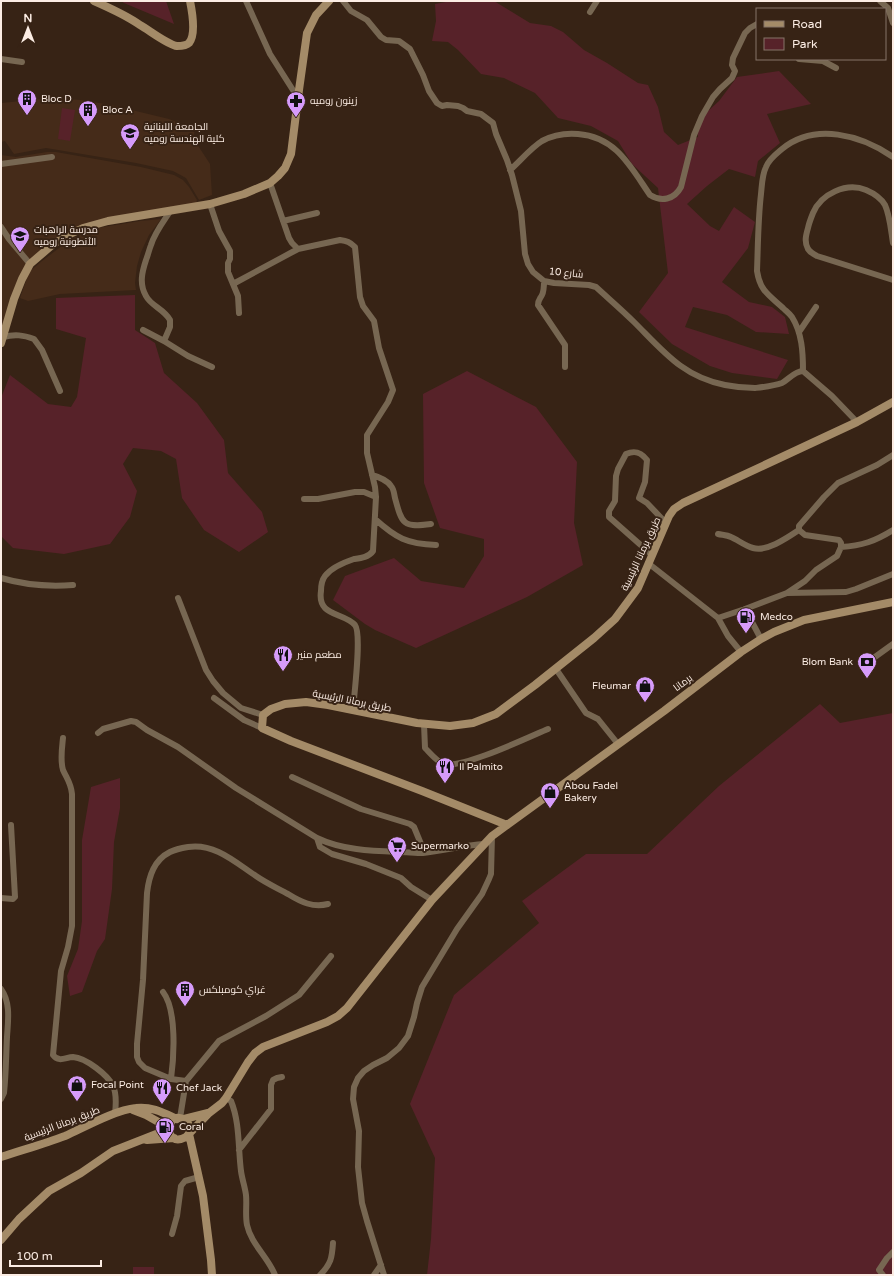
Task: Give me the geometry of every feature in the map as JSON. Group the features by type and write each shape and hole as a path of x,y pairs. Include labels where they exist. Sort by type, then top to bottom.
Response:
{"street":[{"path":"94,1 125,16 163,39 178,46 187,45 192,38 193,23 190,1"},
{"path":"246,1 270,54 298,98"},
{"path":"2,340 14,299 30,264 51,246 70,234 83,228 120,218 210,204 244,194 270,183 282,172 289,161 307,33 316,15 329,1"},
{"name":"شارع 10","path":"343,1 351,11 367,20 381,37 386,40 399,41 410,49 429,91 437,103 442,106 458,106 467,111 481,114 493,123 510,170 521,211 525,254 528,264 533,272 544,281 589,285 596,288 676,363 687,371 712,382 741,388 766,387 783,382 796,373 803,371"},
{"path":"590,12 597,1"},
{"path":"880,1 888,8 893,23"},
{"path":"510,170 541,142 557,135 583,134 607,143 620,153 650,195 654,198 661,199 671,197 677,193 681,187 694,135 702,116 720,88 734,76 735,71 732,65 733,58 745,34 750,28 756,25"},
{"path":"1,59 22,62"},
{"path":"810,60 822,61 836,68"},
{"path":"856,422 832,396 803,371 802,343 792,316 763,289 758,279 759,213 763,176 766,166 773,157 788,144 805,136 818,133 841,134 863,140 893,157"},
{"path":"1,164 52,157"},
{"path":"270,183 292,243 298,249"},
{"path":"893,244 889,219 884,204 876,195 859,187 842,188 821,201 813,213 806,239 806,247 810,252 817,256 893,280"},
{"path":"210,204 219,231 230,251 228,272 238,296 239,313"},
{"path":"164,341 170,327 170,320 160,308 149,301 145,296 141,282 150,245 171,210"},
{"path":"283,221 317,212"},
{"path":"1,227 30,264"},
{"path":"233,284 298,249 340,240 351,242 355,247 360,297 363,306 374,321 379,348 393,390 388,402 367,435 367,453 376,497 373,551 335,568 325,576 321,584 320,597 324,606 330,612 348,620 355,625 358,632 359,644 353,710"},
{"path":"544,281 544,289 538,301 538,305 565,345 565,367"},
{"path":"799,332 816,307"},
{"path":"143,330 212,368"},
{"path":"2,340 12,335 19,335 34,339 42,350 60,391"},
{"name":"طريق برمانا الرئيسية","path":"263,715 271,709 285,704 306,702 424,724 450,726 472,723 496,714 556,669 615,619 638,588 666,523 674,509 683,503 856,422 893,402"},
{"path":"652,555 610,517 609,511 615,501 616,476 626,454 633,451 643,455 647,460 645,482 639,498 647,503 666,523"},
{"path":"718,534 731,537 752,548 759,549 780,541 799,530 799,526 808,514 838,484 877,465 893,455"},
{"path":"372,475 384,479 391,485 400,515 409,526 431,524"},
{"path":"304,499 318,499 355,492 364,492 376,497"},
{"path":"375,519 388,530 408,542 436,545"},
{"path":"718,618 787,594 805,581 816,570 837,556 841,547 839,540 805,534 799,530"},
{"path":"841,547 866,544 893,530"},
{"path":"648,563 718,618 728,636 741,652"},
{"path":"787,594 846,592 893,574"},
{"path":"1,578 36,585 73,585"},
{"path":"178,598 206,670 213,681 223,693 241,708 263,715 262,728"},
{"name":"برمانا","path":"507,825 741,652 761,639 804,620 893,602"},
{"path":"745,609 761,639"},
{"path":"868,662 893,644"},
{"path":"556,669 586,713 598,720 618,744"},
{"path":"214,698 244,720 291,741 507,825"},
{"path":"98,733 103,728 131,721 136,722 147,730 178,747 236,788 317,838 338,846 374,851 422,853 484,844"},
{"path":"424,724 425,748 443,764 453,765 494,752 548,728"},
{"path":"63,738 62,765 69,781 72,794 72,926 61,971 53,1055 55,1058 62,1060 73,1057 83,1060 94,1066 104,1075 110,1082 114,1091 116,1106 115,1114"},
{"path":"292,777 361,809 410,824 414,827 421,844 422,853"},
{"path":"1,898 12,899 15,897 11,824"},
{"path":"140,1140 184,1136 209,1113 222,1104 248,1062 263,1046 327,1022 338,1016 347,1008 432,900 492,836 507,825"},
{"path":"384,1275 362,1203 358,1167 359,1131 353,1099 354,1087 358,1078 364,1071 373,1064 387,1058 399,1048 408,1036 414,1017 416,1003 422,987 459,926 482,894 489,879 491,874 492,836"},
{"path":"317,838 320,847 332,854 372,866 401,878 411,887 432,900"},
{"path":"186,1081 171,1079 145,1068 139,1062 137,1044 143,980 147,893 152,870 159,860 166,854 180,848 201,846 225,854 258,878 301,901 311,905 322,906 328,904"},
{"path":"180,1119 186,1081 219,1041 266,1016 299,995 331,956"},
{"path":"1,989 7,1002 9,1024 4,1093 1,1099"},
{"path":"163,992 167,997 173,1025 171,1079"},
{"path":"239,1150 271,1109 271,1085 273,1080 282,1077"},
{"path":"226,1098 231,1101 236,1116 241,1171 246,1194 247,1227 254,1242 266,1258 275,1275"},
{"name":"طريق برمانا الرئيسية","path":"1,1157 52,1141 115,1114 131,1109 152,1108 180,1119"},
{"path":"131,1109 146,1114 169,1128"},
{"path":"184,1136 170,1134 169,1128 171,1122 209,1113"},
{"path":"180,1119 188,1122 190,1127 184,1136"},
{"path":"1,1240 19,1219 45,1193 81,1173 113,1152 169,1128"},
{"path":"184,1136 194,1156 203,1196 212,1275"},
{"path":"172,1234 177,1216 181,1186 185,1181 199,1177"},
{"path":"320,1275 328,1267 332,1256 333,1243"},
{"path":"883,1275 879,1270 893,1252"},
{"path":"374,1275 381,1265"}],"shaded area":[{"name":"الجامعة اللبنانية كلية الهندسة روميه","path":"52,98 81,100 111,105 169,119 195,130 193,138 210,164 212,195 199,200 186,178 173,171 136,163 46,148 14,154 5,141 1,142 1,103"},
{"name":"مدرسة الراهبات الأنطونية روميه","path":"56,152 141,167 174,175 183,180 197,200 196,204 84,226 28,263 1,338 1,155 16,157"},
{"path":"161,219 149,235 141,252 137,266 135,283 136,290 60,294 28,301 20,298 29,272 71,239 97,228"}],"green space":[{"path":"121,1 166,1 174,24 124,3"},
{"path":"451,1 494,1 530,23 551,26 563,32 584,50 638,83 648,85 658,107 664,132 678,145 698,137 696,122 719,101 737,77 779,71 811,104 767,114 780,143 758,161 755,177 729,169 687,204 710,226 719,231 734,207 755,222 748,248 722,282 749,302 772,307 785,317 789,334 756,332 727,315 693,307 685,327 788,360 777,379 732,373 710,366 672,344 639,312 668,273 658,188 632,164 618,141 591,126 558,118 535,93 504,78 481,74 458,50 448,42 432,41 436,21 435,4"},
{"path":"62,108 75,110 70,141 58,139"},
{"path":"135,295 135,330 155,343 164,373 197,403 224,440 228,473 262,512 268,532 239,552 204,530 182,498 176,459 161,451 133,448 123,464 137,491 130,517 110,544 64,554 13,548 1,536 1,398 10,375 48,404 71,407 77,397 86,338 56,329 56,298"},
{"path":"467,371 536,407 577,462 574,523 583,565 527,597 416,648 375,630 333,600 345,576 394,558 421,581 464,588 484,556 484,539 440,528 424,483 423,394"},
{"path":"820,704 840,723 893,713 893,1275 427,1275 431,1239 435,1158 410,1104 454,995 539,923 522,901 586,854 647,854 719,786"},
{"path":"120,778 120,808 114,842 112,889 105,939 97,951 82,992 70,996 67,976 78,949 82,921 82,840 91,787"},
{"path":"133,1267 154,1267 154,1275 133,1275"}],"place":[{"name":"Bloc D","path":"27,116"},
{"name":"زينون روميه","path":"296,118"},
{"name":"Bloc A","path":"88,127"},
{"name":"الجامعة اللبنانية كلية الهندسة روميه","path":"130,150"},
{"name":"مدرسة الراهبات الأنطونية روميه","path":"20,253"},
{"name":"Medco","path":"746,634"},
{"name":"مطعم منير","path":"283,672"},
{"name":"Blom Bank","path":"867,679"},
{"name":"Fleumar","path":"645,703"},
{"name":"Il Palmito","path":"445,784"},
{"name":"Abou Fadel Bakery","path":"550,809"},
{"name":"Supermarko","path":"397,863"},
{"name":"غراي كومبلكس","path":"185,1007"},
{"name":"Focal Point","path":"77,1102"},
{"name":"Chef Jack","path":"162,1105"},
{"name":"Coral","path":"165,1144"}]}
